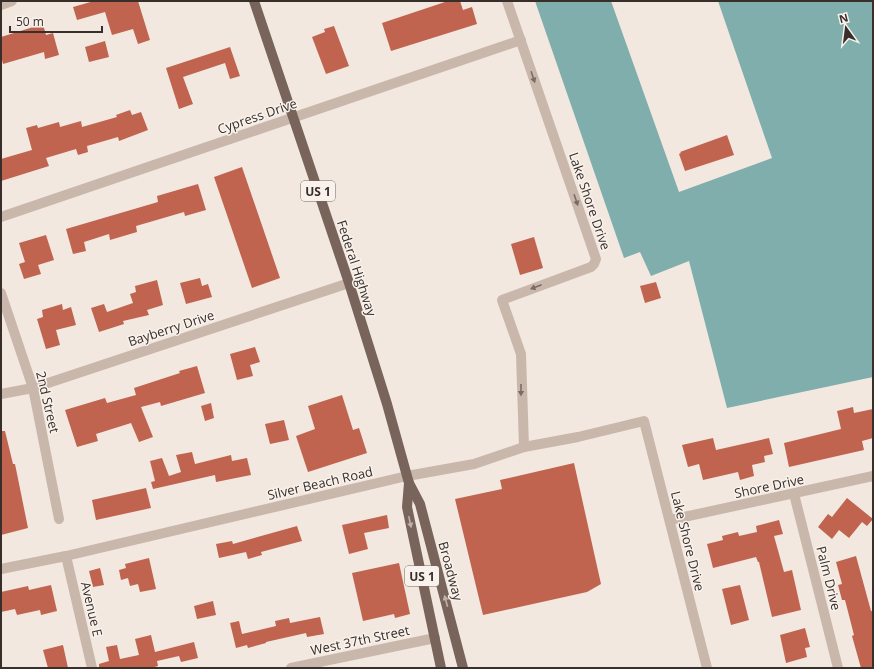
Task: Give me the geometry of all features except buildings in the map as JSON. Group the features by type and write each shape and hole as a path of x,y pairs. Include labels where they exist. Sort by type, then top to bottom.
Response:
{"main road":[{"name":"Federal Highway","path":"254,1 349,283 385,397 408,480"},
{"name":"US 1","path":"408,480 407,507 441,668"},
{"name":"Broadway","path":"408,480 420,504 463,668"}],"street":[{"path":"1,5 12,1"},
{"name":"Lake Shore Drive","path":"507,1 596,259 591,267 502,300 521,354 524,447"},
{"name":"Cypress Drive","path":"1,217 521,40"},
{"name":"Bayberry Drive","path":"1,394 33,388 349,283"},
{"name":"2nd Street","path":"1,293 33,388 59,519"},
{"name":"Lake Shore Drive","path":"644,420 707,668"},
{"name":"Silver Beach Road","path":"1,569 408,480 474,464 524,447 578,437 644,420"},
{"name":"Shore Drive","path":"670,520 873,476"},
{"name":"Palm Drive","path":"794,494 838,668"},
{"name":"Avenue E","path":"66,556 92,668"},
{"name":"West 37th Street","path":"291,668 435,638"}],"water":[{"path":"535,1 611,1 679,192 772,158 718,1 873,1 873,377 727,408 689,261 651,276 640,252 624,258"}]}
